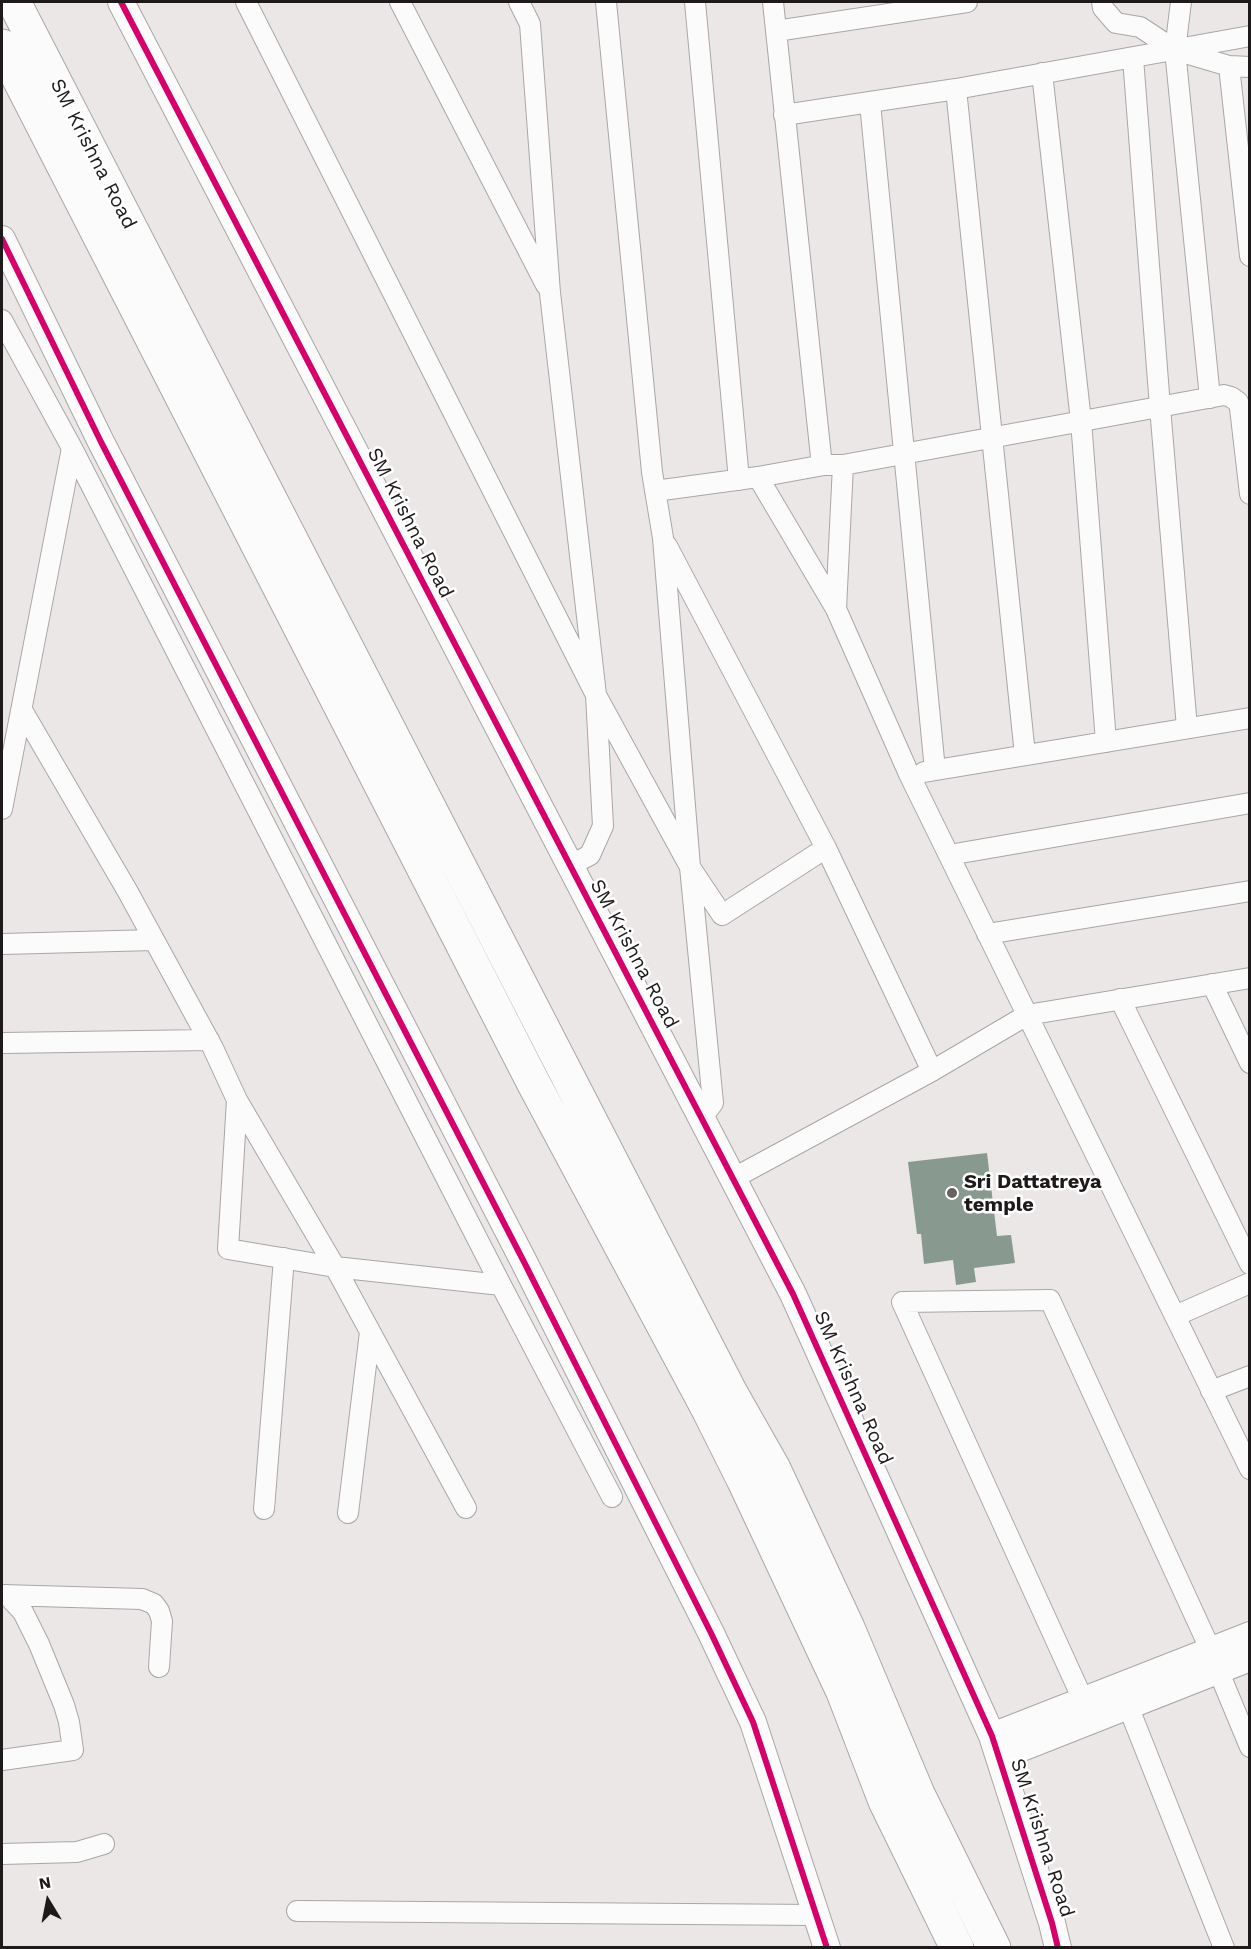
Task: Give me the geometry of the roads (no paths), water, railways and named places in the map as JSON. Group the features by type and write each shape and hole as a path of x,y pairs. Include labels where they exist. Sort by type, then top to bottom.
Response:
{"highway":[{"name":"SM Krishna Road","path":"14,2 720,1403 744,1481 843,1692 885,1801 957,1947"},
{"name":"SM Krishna Road","path":"2,46 534,1084 720,1403 774,1469 848,1628 918,1794 994,1947"}],"street":[{"name":"SM Krishna Road","path":"121,2 793,1294 995,1747 1058,1947"},
{"path":"246,2 596,695 690,867 722,915 826,848"},
{"path":"400,2 550,293"},
{"path":"519,2 530,24 550,293 596,695 603,826 590,855 569,866"},
{"path":"606,2 655,491 663,538 690,867 713,1103 701,1119"},
{"path":"695,2 749,478 836,609 909,774 1250,1469"},
{"path":"774,2 820,446 833,465 836,609"},
{"path":"776,31 967,2"},
{"path":"1102,2 1103,8 1116,22 1140,27 1176,50 1229,66 1250,67"},
{"path":"1181,2 1176,50 1210,398"},
{"path":"784,115 956,89 1250,36"},
{"path":"1134,58 1187,728"},
{"path":"1229,66 1250,256"},
{"path":"1042,73 1081,421 1106,742"},
{"path":"956,89 1025,755"},
{"path":"870,103 935,770"},
{"path":"2,239 100,442 518,1250 711,1633 753,1722 827,1947"},
{"path":"2,320 72,448 612,1497"},
{"path":"655,491 833,465 1224,395 1240,395 1238,402 1250,494"},
{"path":"2,809 72,448"},
{"path":"663,538 826,848 932,1071"},
{"path":"22,710 154,940 209,1040 237,1100 335,1267 466,1508"},
{"path":"909,774 1250,718"},
{"path":"949,855 1250,803"},
{"path":"987,933 1250,891"},
{"path":"2,944 154,940"},
{"path":"732,1179 932,1071 1027,1015 1250,978"},
{"path":"1212,984 1250,1063"},
{"path":"1120,999 1250,1264"},
{"path":"2,1043 209,1040"},
{"path":"237,1100 228,1249 335,1267 501,1285"},
{"path":"264,1509 284,1258"},
{"path":"1174,1316 1250,1283"},
{"path":"1084,1701 902,1302 1050,1300 1215,1660 1250,1748"},
{"path":"348,1513 370,1332"},
{"path":"1211,1391 1250,1376"},
{"path":"4,1595 142,1599 154,1605 162,1621 159,1667"},
{"path":"2,1760 73,1750 64,1705 39,1644 23,1612 4,1595"},
{"path":"995,1747 1128,1706 1215,1660 1250,1635"},
{"path":"995,1747 1084,1701 1215,1660 1250,1658"},
{"path":"1128,1706 1224,1947"},
{"path":"2,1854 77,1852 104,1844"},
{"path":"297,1911 816,1915"}],"place":[{"name":"Sri Dattatreya temple","path":"952,1193"}]}
